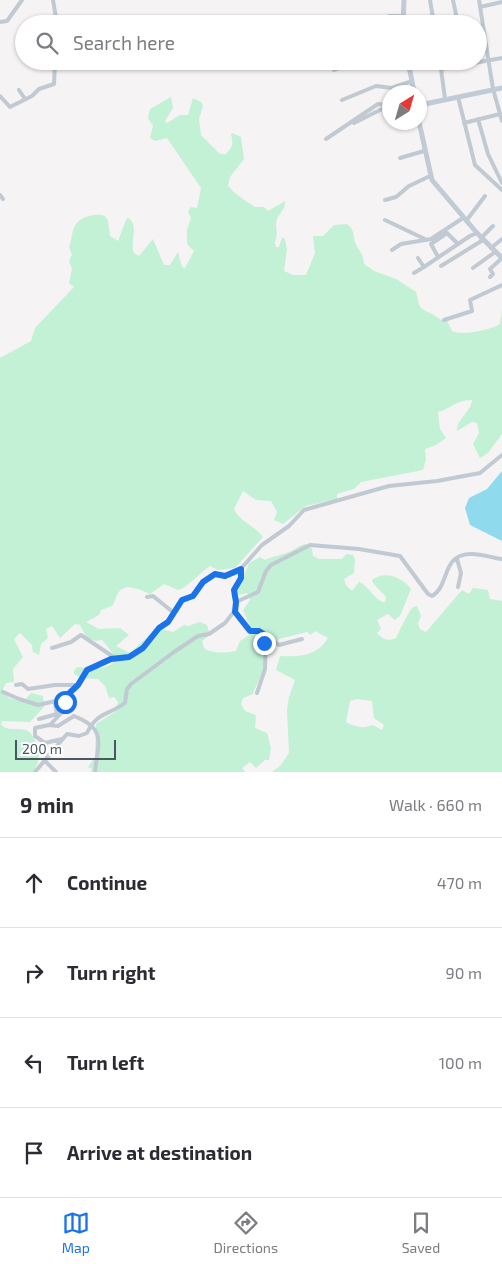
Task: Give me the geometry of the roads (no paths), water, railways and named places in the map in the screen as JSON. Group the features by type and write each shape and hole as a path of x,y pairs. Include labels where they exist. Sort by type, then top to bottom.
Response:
{"main road":[{"path":"403,15 404,0"},
{"path":"410,70 413,85"},
{"path":"427,103 502,88"},
{"path":"420,130 430,176 464,219 502,258"}],"street":[{"path":"0,22 7,21 22,0"},
{"path":"53,0 56,15"},
{"path":"430,0 432,15"},
{"path":"453,0 456,15"},
{"path":"479,0 481,15"},
{"path":"480,7 502,2"},
{"path":"487,54 493,90 502,121"},
{"path":"488,61 502,58"},
{"path":"0,96 10,107 39,89 54,84 55,70"},
{"path":"441,70 446,99"},
{"path":"342,100 376,86 392,88 412,81"},
{"path":"19,90 25,99"},
{"path":"458,97 475,165 502,190"},
{"path":"326,139 348,125 382,108"},
{"path":"464,123 500,114"},
{"path":"478,120 488,154 502,182 496,186"},
{"path":"400,158 424,151"},
{"path":"385,200 396,197 409,186 430,176"},
{"path":"392,250 401,244 427,240 464,219 485,196"},
{"path":"385,220 427,240"},
{"path":"441,266 493,226"},
{"path":"438,256 431,244 447,233 458,244"},
{"path":"414,274 470,236 480,237"},
{"path":"473,268 502,239"},
{"path":"418,258 424,267"},
{"path":"490,277 494,274 490,269 502,258"},
{"path":"444,320 473,311 468,298 502,286"},
{"path":"3,692 38,705 55,703 63,699 78,685 87,670 115,658 129,657 143,648 174,613 182,600 193,596 203,582 217,574 225,576 241,569 262,545 289,526 304,510 389,486 474,475 484,472 502,455"},
{"path":"236,602 258,592 266,571 274,563 314,544 359,548 400,556 428,594 432,596 439,590 449,565 457,559 469,553 502,559"},
{"path":"457,559 461,573 458,587"},
{"path":"95,772 99,734 90,724 74,716 58,726 49,725 35,728 38,740 45,743 63,738 72,733 79,736 85,735 90,724 125,703 127,689 134,682 198,636 211,633 235,612 234,590 241,578 241,569"},
{"path":"147,597 153,596 174,613"},
{"path":"235,612 250,631 259,631 280,645 302,639"},
{"path":"52,648 70,643 81,636 115,658"},
{"path":"257,693 265,669 266,636"},
{"path":"16,685 22,684 28,688 78,685"},
{"path":"49,725 64,710 63,699"},
{"path":"39,719 57,714 55,703"},
{"path":"35,772 63,738"},
{"path":"44,760 56,772"}],"water":[{"path":"502,471 502,541 470,525 465,508 469,498 487,489"}]}
